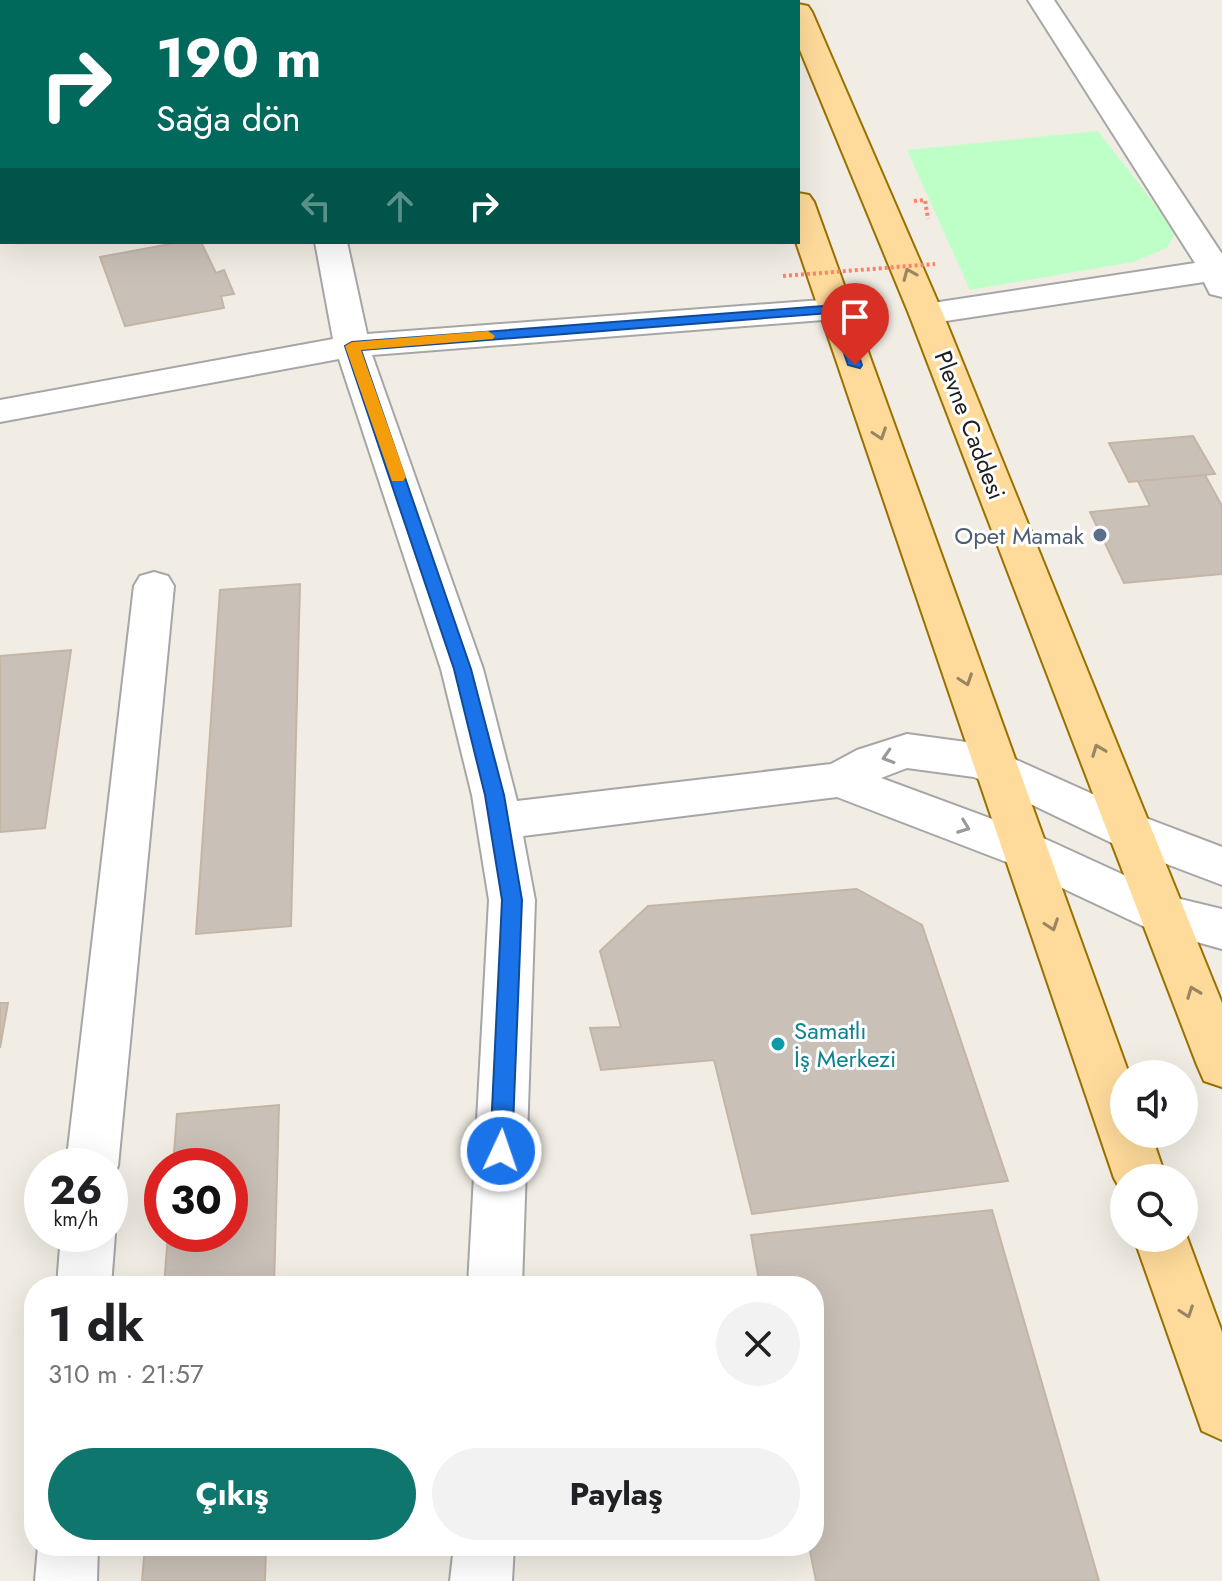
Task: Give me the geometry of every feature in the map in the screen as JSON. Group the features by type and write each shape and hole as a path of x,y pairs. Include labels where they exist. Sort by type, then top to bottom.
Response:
{"main road":[{"name":"Plevne Caddesi","path":"800,17 926,314 1222,1065"},
{"path":"800,208 1110,1093"},
{"path":"1166,1252 1222,1411"}],"street":[{"path":"926,314 1219,279 1041,0"},
{"path":"331,244 352,346 462,669 498,821 512,900 495,1276"},
{"path":"0,411 352,346 836,309"},
{"path":"94,1148 154,586"},
{"path":"498,821 839,780 872,762 907,751 981,761 1130,831 1222,866"},
{"path":"839,780 1025,850 1163,914 1222,929"},
{"path":"85,1276 87,1252"},
{"path":"66,1581 67,1556"},
{"path":"481,1581 483,1556"}],"path":[{"path":"783,276 935,264"}],"green space":[{"path":"1098,131 1176,232 1167,248 1133,262 970,290 907,150"}],"building":[{"path":"170,244 202,244 216,273 224,270 234,294 221,296 224,308 125,326 100,257"},
{"path":"1193,436 1215,474 1129,482 1109,443"},
{"path":"1205,475 1222,506 1222,574 1124,583 1090,512 1150,506 1138,481"},
{"path":"300,584 291,926 196,934 220,590"},
{"path":"71,650 45,828 0,832 0,656"},
{"name":"Samatlı İş Merkezi","path":"857,889 922,925 1008,1181 752,1214 714,1060 601,1070 590,1028 621,1027 600,951 648,906"},
{"path":"0,1003 8,1003 0,1048"},
{"path":"279,1105 274,1276 165,1276 167,1252 248,1252 248,1148 174,1148 177,1114"},
{"path":"992,1210 1099,1581 816,1581 811,1556 824,1556 824,1276 758,1276 751,1235"},
{"path":"144,1556 266,1556 265,1581 142,1581"}],"slow traffic":[{"path":"398,477 352,346 488,336"}],"place":[{"name":"Opet Mamak","path":"1100,535"},
{"name":"Samatlı İş Merkezi","path":"778,1044"}],"route":[{"path":"501,1151 512,900 494,795 462,669 352,346 836,309 855,365"}]}
